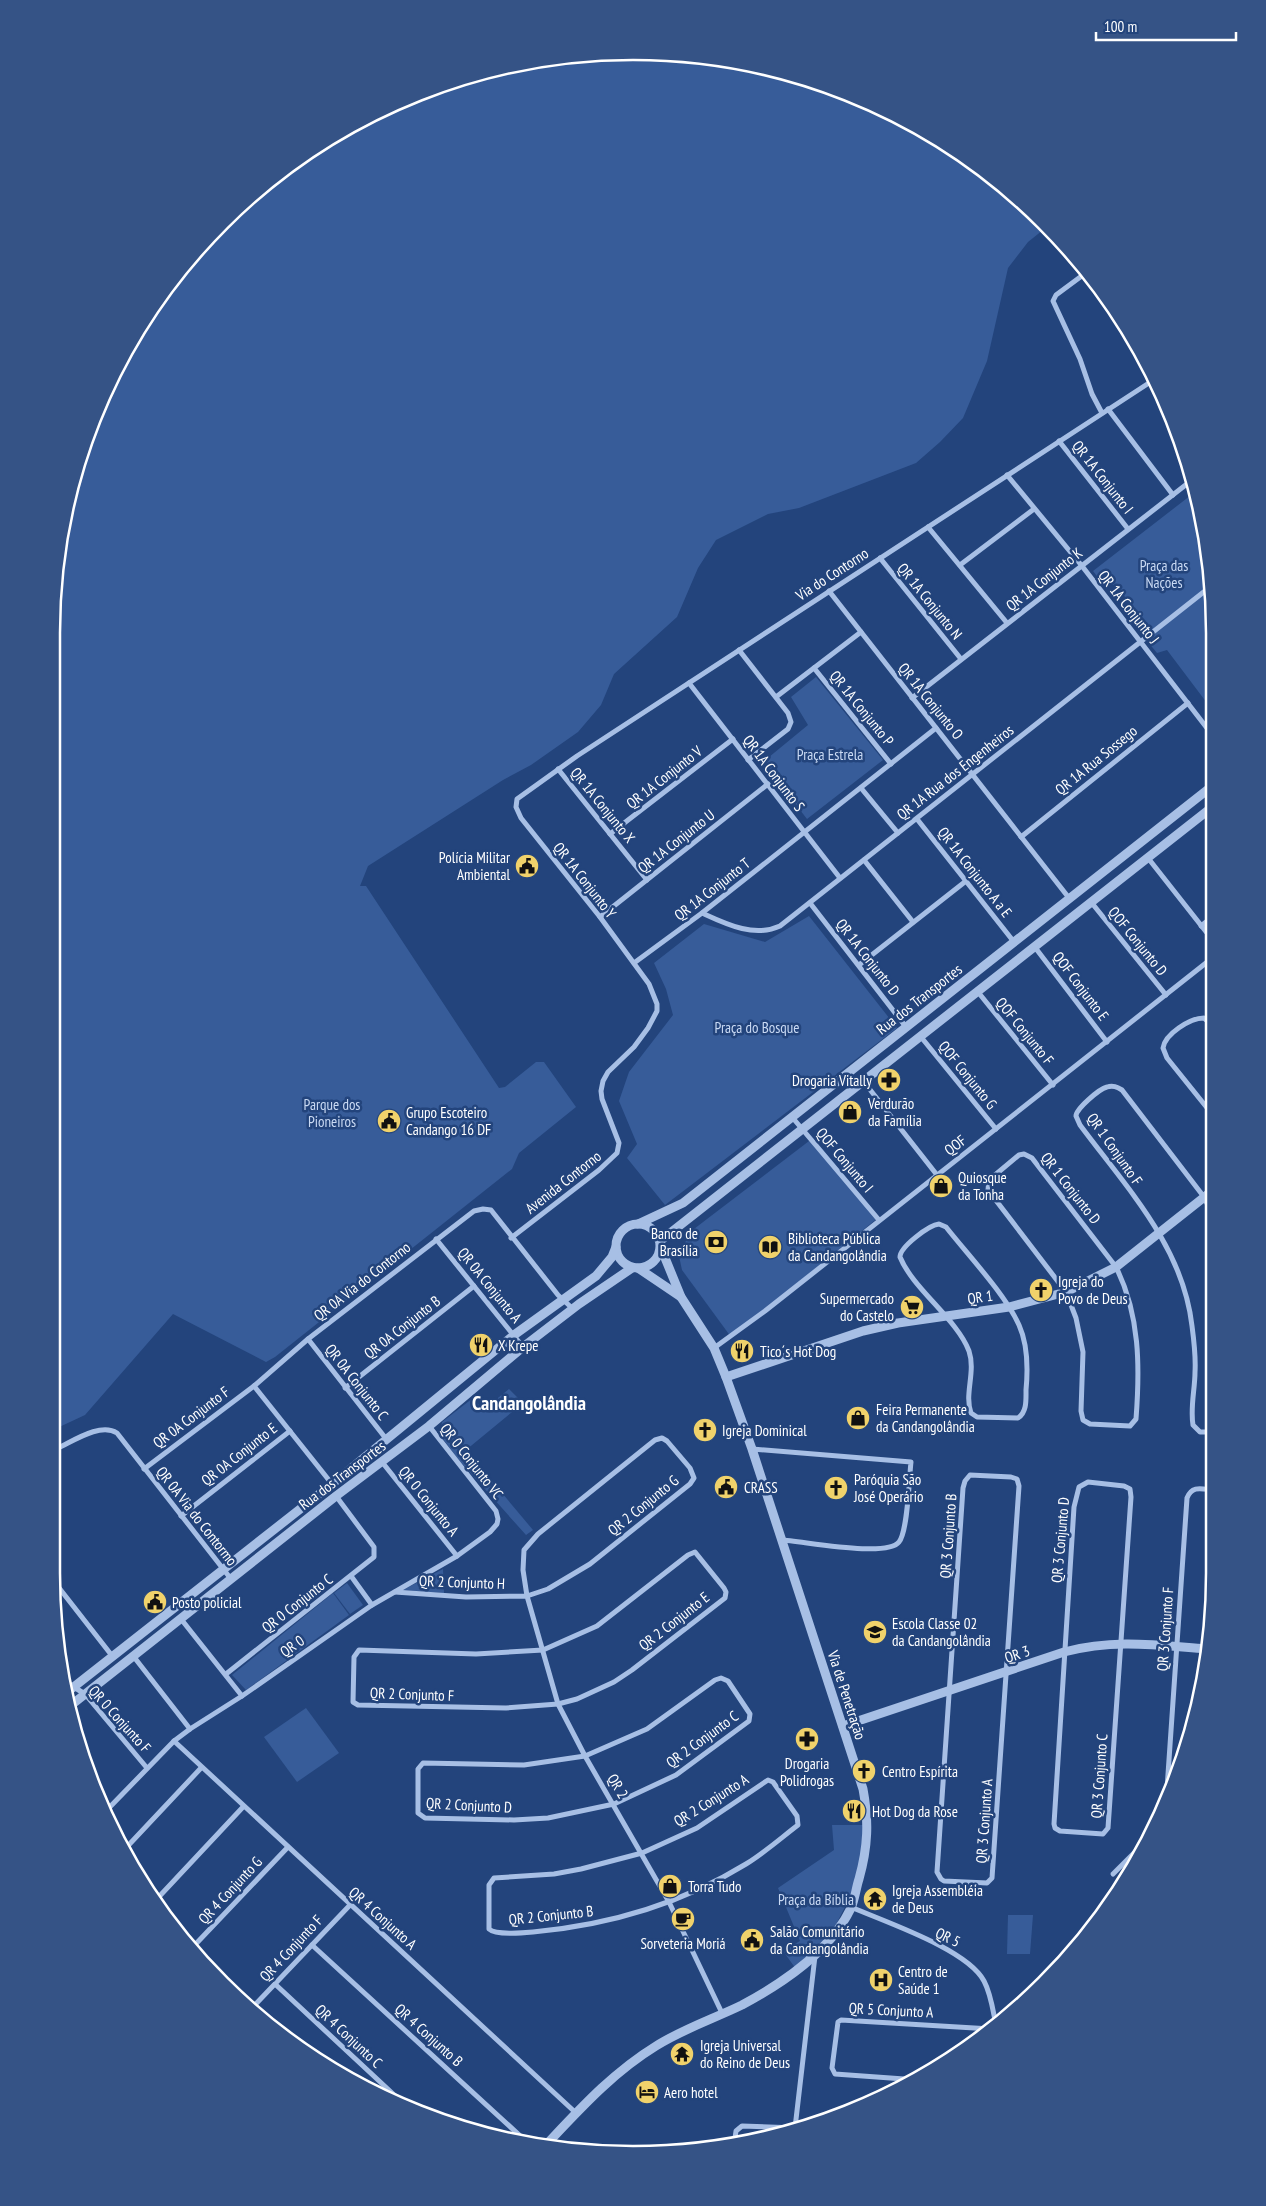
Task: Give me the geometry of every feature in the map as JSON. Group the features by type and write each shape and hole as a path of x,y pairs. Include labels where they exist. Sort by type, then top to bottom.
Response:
{"street":[{"path":"1081,276 1056,295 1054,301 1080,359 1092,394 1102,413"},
{"name":"Via do Contorno","path":"526,790 1148,383"},
{"path":"1108,409 1173,495"},
{"name":"QR 1A Conjunto I","path":"1059,441 1128,529"},
{"name":"QR 1A Conjunto J","path":"1006,475 1082,566 1206,727"},
{"name":"QR 1A Conjunto K","path":"912,698 1186,485"},
{"path":"960,565 1034,509"},
{"path":"928,527 1007,623"},
{"name":"QR 1A Conjunto N","path":"880,558 961,659"},
{"name":"QR 1A Conjunto O","path":"829,591 1069,898"},
{"name":"QR 1A Rua dos Engenheiros","path":"702,913 749,930 762,932 780,926 1205,591"},
{"path":"776,697 861,632"},
{"path":"739,650 788,713 791,725 748,760"},
{"name":"QR 1A Conjunto P","path":"814,668 891,764"},
{"name":"QR 1A Conjunto S","path":"689,682 840,878"},
{"name":"QR 1A Rua Sossego","path":"1021,837 1188,703"},
{"name":"QR 1A Conjunto T","path":"634,963 702,913 936,728"},
{"name":"QR 1A Conjunto V","path":"610,834 733,739"},
{"name":"QR 1A Conjunto X","path":"558,769 647,880"},
{"name":"QR 1A Conjunto U","path":"600,917 768,784"},
{"path":"861,788 898,833"},
{"name":"QR 1A Conjunto Y","path":"526,790 516,802 521,818 600,917 649,984"},
{"name":"Rua dos Transportes","path":"638,1224 683,1203 1206,790"},
{"name":"Rua dos Transportes","path":"660,1244 803,1128 1206,812"},
{"name":"QR 1A Conjunto A a E","path":"917,819 1014,942"},
{"path":"1160,826 1171,840"},
{"path":"1148,858 1206,932"},
{"path":"864,860 913,922"},
{"path":"859,965 966,881"},
{"name":"QOF Conjunto D","path":"1091,902 1166,995"},
{"name":"QR 1A Conjunto D","path":"810,903 906,1027"},
{"path":"1201,926 1206,922"},
{"name":"QOF Conjunto E","path":"1034,946 1107,1042"},
{"name":"QOF","path":"714,1348 765,1311 1206,963"},
{"name":"Avenida Contorno","path":"511,1238 599,1170 617,1153 619,1143 604,1110 601,1091 608,1072 634,1047 648,1028 656,1011 656,996 649,984"},
{"path":"951,992 962,1005"},
{"name":"QOF Conjunto F","path":"978,992 1053,1085"},
{"path":"1206,1020 1204,1018 1191,1020 1166,1039 1162,1048 1206,1106"},
{"name":"QOF Conjunto G","path":"921,1037 996,1129"},
{"path":"864,1082 937,1175"},
{"name":"QR 1 Conjunto F","path":"1160,1232 1080,1125 1076,1116 1079,1108 1104,1088 1113,1086 1122,1090 1204,1197"},
{"name":"QOF Conjunto I","path":"792,1117 879,1220"},
{"name":"QR 1 Conjunto D","path":"1028,1154 1032,1158 1116,1267 1133,1314 1137,1339 1137,1412 1133,1425 1123,1427 1090,1424 1082,1418 1083,1352 1076,1318 1066,1292 988,1190 989,1180 1019,1156 1028,1154"},
{"path":"1204,1197 1206,1201"},
{"name":"QR 1","path":"726,1377 864,1331 898,1323 1010,1307 1066,1292 1116,1267 1204,1197"},
{"name":"QR 0A Via do Contorno","path":"254,1386 308,1339 474,1211 484,1208 490,1210 511,1238"},
{"path":"638,1224 647,1226 655,1232 660,1244 658,1256 653,1263 646,1267 635,1268 621,1260 616,1247 622,1231 629,1226 638,1224"},
{"path":"935,1224 942,1224 946,1227 1010,1307 1023,1338 1028,1376 1024,1412 1021,1416 1014,1419 977,1417 971,1413 969,1405 971,1361 968,1351 955,1328 944,1316 900,1257 903,1248 935,1224"},
{"path":"1160,1232 1182,1282 1190,1306 1195,1370 1193,1425 1200,1432 1206,1432"},
{"path":"511,1238 564,1301 573,1309"},
{"name":"QR 0A Conjunto A","path":"436,1239 524,1348"},
{"name":"Via de Penetração","path":"551,2140 604,2084 634,2060 685,2030 792,1976 815,1956 851,1907 867,1848 868,1828 863,1789 752,1450 714,1348 681,1297 660,1244"},
{"name":"Rua dos Transportes","path":"72,1689 332,1484 514,1335 564,1301 596,1276 612,1257 616,1247"},
{"name":"Rua dos Transportes","path":"75,1702 336,1496 430,1426 573,1309 635,1268"},
{"name":"Via de Penetração","path":"635,1268 681,1297"},
{"name":"QR 0A Conjunto B","path":"345,1388 474,1286"},
{"name":"QR 0A Conjunto C","path":"308,1339 387,1440"},
{"path":"254,1386 332,1484"},
{"name":"QR 0A Conjunto F","path":"144,1469 254,1386"},
{"name":"QR 0 Conjunto VC","path":"430,1426 496,1511"},
{"name":"QR 0A Via do Contormo","path":"60,1447 102,1429 112,1430 117,1433 231,1579"},
{"path":"399,1430 409,1442"},
{"name":"QR 0A Conjunto E","path":"181,1516 290,1431"},
{"name":"QR 2 Conjunto G","path":"522,1561 524,1550 538,1534 655,1440 662,1438 667,1441 690,1468 694,1478 690,1484 590,1564 558,1585 527,1596"},
{"path":"752,1450 911,1462 904,1530 900,1541 894,1546 886,1549 857,1548 781,1540"},
{"name":"QR 0 Conjunto A","path":"382,1462 457,1556"},
{"name":"QR 3 Conjunto B","path":"950,1691 963,1488 965,1481 970,1475 1011,1477 1016,1479 1019,1486 1007,1672"},
{"name":"QR 3 Conjunto D","path":"1064,1652 1074,1507 1077,1490 1084,1483 1124,1486 1131,1492 1120,1643"},
{"name":"QR 3 Conjunto F","path":"1168,1778 1187,1498 1189,1493 1195,1489 1206,1490"},
{"name":"QR 0 Conjunto C","path":"226,1674 374,1557 374,1546 336,1496"},
{"name":"QR 0","path":"110,1806 174,1741 372,1605 457,1556 490,1532 498,1519 496,1511"},
{"name":"QR 2 Conjunto E","path":"543,1650 597,1626 688,1555 695,1552 726,1592 725,1598 632,1670 592,1692 558,1704"},
{"name":"QR 2","path":"522,1561 527,1596 558,1704 585,1756 669,1902 722,2013"},
{"path":"351,1576 372,1605"},
{"path":"60,1590 113,1657"},
{"name":"QR 2 Conjunto H","path":"395,1592 466,1597 527,1596"},
{"path":"181,1619 242,1696"},
{"name":"QR 3","path":"843,1726 1064,1652 1088,1646 1120,1643 1201,1648"},
{"name":"QR 3 Conjunto C","path":"1064,1652 1054,1824 1055,1828 1060,1832 1103,1834 1108,1828 1120,1643"},
{"name":"QR 2 Conjunto F","path":"543,1650 476,1654 359,1650 354,1657 353,1702 358,1705 466,1708 506,1708 558,1704"},
{"path":"134,1657 190,1729"},
{"name":"QR 3 Conjunto A","path":"950,1691 937,1872 941,1880 988,1883 992,1878 1007,1672"},
{"name":"QR 2 Conjunto C","path":"585,1756 639,1734 715,1680 721,1678 728,1681 750,1714 748,1724 676,1775 614,1804"},
{"name":"QR 0 Conjunto F","path":"72,1691 85,1694 147,1768"},
{"name":"QR 4 Conjunto A","path":"174,1741 243,1807 576,2113"},
{"name":"QR 2 Conjunto D","path":"585,1756 524,1765 423,1763 418,1769 418,1814 425,1818 514,1820 548,1818 614,1804"},
{"path":"129,1845 201,1768"},
{"name":"QR 2 Conjunto A","path":"642,1853 696,1828 768,1780 773,1782 797,1816 798,1825 746,1864 706,1886 669,1902"},
{"path":"160,1896 243,1807"},
{"name":"QR 4 Conjunto G","path":"196,1944 288,1847"},
{"name":"QR 2 Conjunto B","path":"642,1853 554,1874 494,1878 489,1885 489,1929 493,1932 559,1930 611,1920 669,1902"},
{"path":"1113,1874 1131,1856"},
{"name":"QR 4 Conjunto F","path":"255,2004 350,1905"},
{"name":"QR 5","path":"851,1907 945,1948 969,1963 983,1979 994,2018"},
{"name":"QR 4 Conjunto B","path":"312,1945 519,2134"},
{"path":"797,2122 815,1956"},
{"name":"QR 4 Conjunto C","path":"275,1984 391,2092"},
{"name":"QR 5 Conjunto A","path":"901,2079 836,2074 832,2068 838,2022 841,2020 981,2028"},
{"path":"735,2137 736,2131 742,2126 776,2127"}],"green space":[{"name":"Parque dos Pioneiros","path":"596,61 670,61 745,71 781,80 817,90 886,119 920,137 982,178 1011,202 1041,231 1028,242 1008,268 987,361 963,418 916,463 799,508 768,514 716,540 698,568 677,617 614,674 601,705 578,732 531,765 503,780 368,866 360,886 366,886 499,1088 505,1087 536,1062 544,1062 576,1107 519,1153 512,1169 275,1357 266,1362 173,1314 85,1415 60,1427 61,596 71,521 90,449 119,380 137,346 178,284 202,255 255,202 284,178 347,137 380,119 449,90 521,71 558,65"},
{"name":"Praça das Nações","path":"1189,497 1201,558 1205,596 1206,702 1167,650 1157,653 1139,631 1145,623 1116,585 1103,584 1093,571"},
{"name":"Praça Estrela","path":"816,677 883,760 807,819 763,762 808,725 791,697"},
{"name":"Praça do Bosque","path":"809,916 897,1028 665,1205 627,1158 637,1144 619,1101 629,1072 673,1015 666,989 654,963 704,924 765,942"},
{"path":"813,1138 879,1217 731,1337 682,1270 679,1256 690,1232"},
{"path":"509,1389 523,1403 466,1450 533,1530 526,1535 458,1459 440,1435 442,1422 473,1398 483,1410"},
{"path":"443,1569 444,1593 403,1590"},
{"path":"347,1583 363,1605 350,1614 334,1593"},
{"path":"333,1593 349,1615 246,1690 232,1675"},
{"path":"306,1708 339,1753 297,1782 264,1737"},
{"name":"Praça da Bíblia","path":"832,1825 867,1825 856,1886 833,1930 796,1969 783,1951 800,1941 778,1888 834,1850"},
{"path":"1008,1915 1033,1915 1030,1954 1007,1954"}],"place":[{"name":"Polícia Militar Ambiental","path":"527,866"},
{"name":"Drogaria Vitally","path":"889,1080"},
{"name":"Verdurão da Família","path":"850,1112"},
{"name":"Grupo Escoteiro Candango 16 DF","path":"389,1121"},
{"name":"Quiosque da Tonha","path":"941,1186"},
{"name":"Banco de Brasília","path":"716,1242"},
{"name":"Biblioteca Pública da Candangolândia","path":"770,1247"},
{"name":"Igreja do Povo de Deus","path":"1041,1290"},
{"name":"Supermercado do Castelo","path":"912,1307"},
{"name":"X Krepe","path":"481,1345"},
{"name":"Tico´s Hot Dog","path":"742,1351"},
{"name":"Feira Permanente da Candangolândia","path":"858,1418"},
{"name":"Igreja Dominical","path":"705,1430"},
{"name":"CRASS","path":"726,1487"},
{"name":"Paróquia São José Operário","path":"836,1488"},
{"name":"Posto policial","path":"155,1602"},
{"name":"Escola Classe 02 da Candangolândia","path":"875,1632"},
{"name":"Drogaria Polidrogas","path":"807,1739"},
{"name":"Centro Espírita","path":"864,1771"},
{"name":"Hot Dog da Rose","path":"854,1811"},
{"name":"Torra Tudo","path":"670,1886"},
{"name":"Igreja Assembléia de Deus","path":"875,1899"},
{"name":"Sorveteria Moriá","path":"683,1919"},
{"name":"Salão Comunitário da Candangolândia","path":"752,1940"},
{"name":"Centro de Saúde 1","path":"881,1980"},
{"name":"Igreja Universal do Reino de Deus","path":"682,2054"},
{"name":"Aero hotel","path":"647,2092"}],"district":[{"name":"Candangolândia","path":"529,1403"}]}
